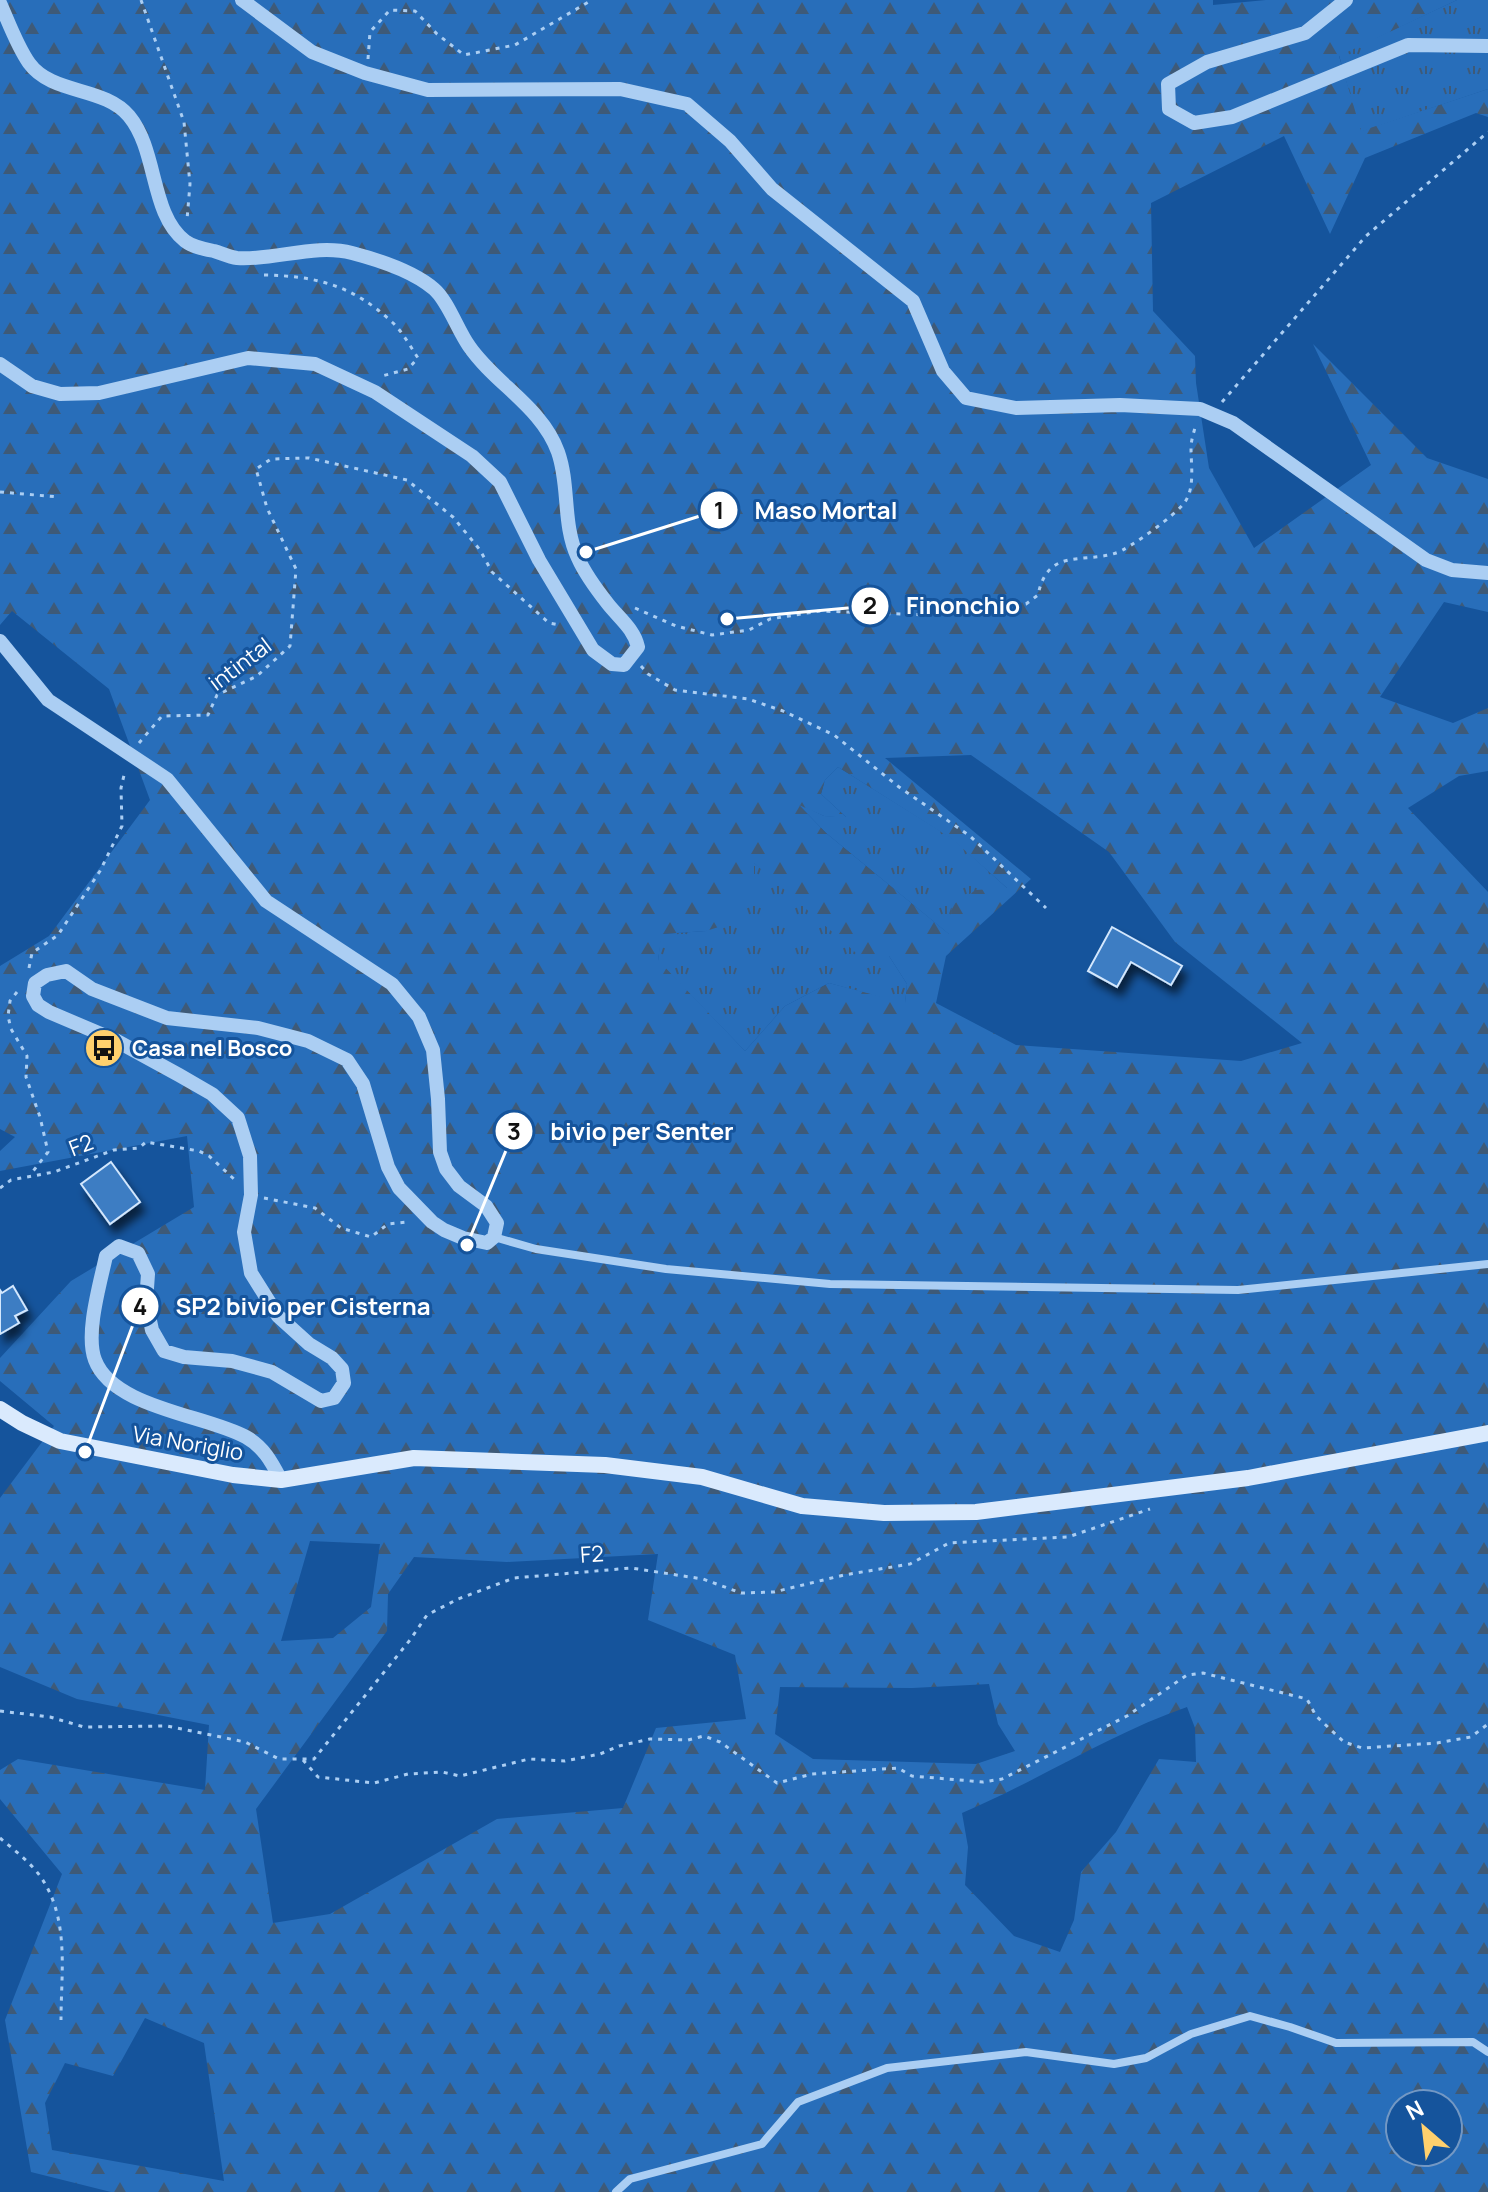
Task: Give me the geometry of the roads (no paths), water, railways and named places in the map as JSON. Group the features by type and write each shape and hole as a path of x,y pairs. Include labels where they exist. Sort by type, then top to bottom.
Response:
{"main road":[{"name":"Via Noriglio","path":"0,1409 60,1441 233,1475 281,1480 414,1458 605,1465 702,1477 802,1506 884,1513 976,1512 1248,1478 1488,1433"}],"street":[{"path":"242,0 312,52 365,73 428,90 620,89 687,104 730,141 772,189 913,301 943,371 966,398 1016,408 1120,405 1200,409 1233,423 1426,560 1452,570 1488,573"},
{"path":"1346,0 1305,33 1207,62 1168,84 1169,109 1194,123 1232,117 1408,45 1488,46"},
{"path":"0,3 30,65 49,80 100,96 128,114 141,135 170,223 185,241 238,258 349,252 398,268 436,290 470,348 506,388 535,414 548,432 564,475 565,509 578,558 608,603 635,635 638,647 624,665 612,664 593,650 539,560 500,482 472,456 375,392 315,364 248,358 99,393 60,394 32,386 0,364"},
{"path":"0,641 48,700 167,779 266,901 392,984 419,1017 433,1050 440,1152 446,1169 459,1186 486,1206 497,1223 494,1237 487,1243 463,1238 432,1222 399,1188 388,1167 363,1084 347,1060 308,1041 258,1028 167,1018 92,989 66,971 47,975 35,983 33,996 38,1005 115,1040 179,1075 212,1094 238,1118 250,1156 251,1195 244,1232 251,1273 278,1316 342,1369 344,1383 334,1398 321,1401 272,1372 232,1361 184,1357 164,1351 152,1330 146,1302 148,1274 138,1253 119,1246 106,1256 92,1322 95,1360 113,1385 247,1437 267,1454 281,1480"},
{"path":"494,1237 536,1249 666,1269 830,1284 1238,1290 1488,1264"},
{"path":"616,2192 630,2179 762,2144 798,2102 887,2068 1026,2052 1114,2064 1146,2058 1191,2034 1250,2016 1336,2043 1473,2042 1488,2052"}],"place":[{"name":"Maso Mortal","path":"586,552"},
{"name":"Finonchio","path":"727,619"},
{"name":"Casa nel Bosco","path":"104,1048"},
{"name":"bivio per Senter","path":"467,1245"},
{"name":"SP2 bivio per Cisterna","path":"85,1452"}]}
